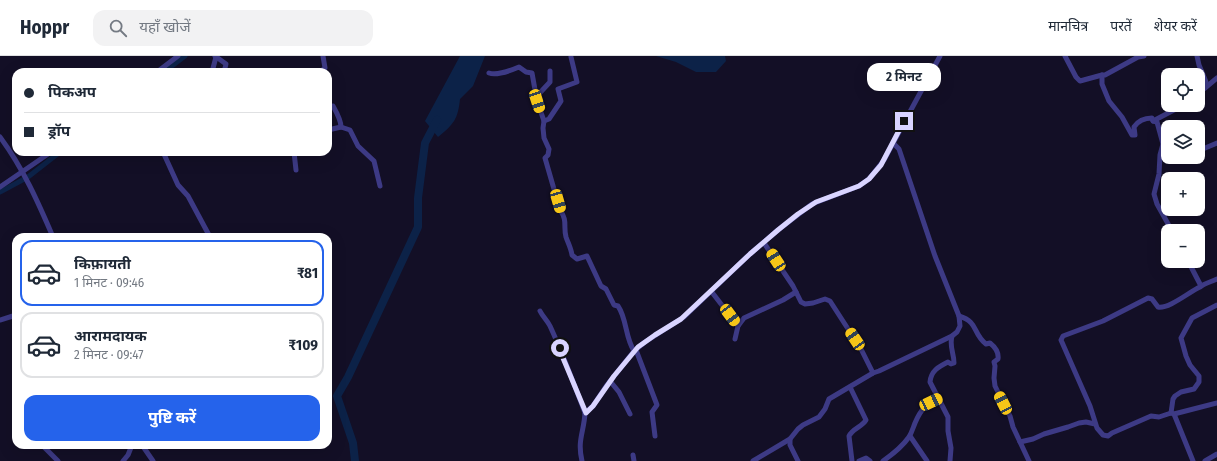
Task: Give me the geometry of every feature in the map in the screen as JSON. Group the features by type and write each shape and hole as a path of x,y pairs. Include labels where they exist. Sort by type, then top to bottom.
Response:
{"street":[{"path":"162,68 178,56"},
{"path":"212,68 215,56 226,64 225,68"},
{"path":"323,56 325,68"},
{"path":"586,413 645,342 681,319 713,293 798,214 812,204 866,182 878,169 895,144 940,56"},
{"path":"1065,56 1076,77 1080,81 1105,75 1138,57 1144,56"},
{"path":"1197,56 1200,68"},
{"path":"544,121 549,118 561,101 558,89 577,82 571,57"},
{"path":"489,73 492,74 519,67 526,72 532,73 533,87 544,121 544,138 549,149 548,155 545,158 560,210 565,217 566,236 572,255 577,259 587,256 601,286 606,289 614,305 618,306 622,311 625,328 631,346 636,352 657,404 652,412 655,436"},
{"path":"536,97 550,82 550,71"},
{"path":"1102,75 1102,84 1109,101 1122,117 1132,135 1135,135 1134,127 1137,123 1152,118 1153,121 1157,122 1161,137"},
{"path":"1205,88 1217,78"},
{"path":"1205,80 1205,88"},
{"path":"332,106 338,113 341,128"},
{"path":"1153,121 1170,112"},
{"path":"332,129 341,128 350,130 358,146 374,161 380,186"},
{"path":"0,137 12,156"},
{"path":"1205,148 1217,143"},
{"path":"753,461 790,439 803,425 819,416 825,409 829,399 850,388 873,373 952,336 957,332 960,326 959,316 935,256 895,144"},
{"path":"1161,151 1159,174 1154,194 1156,204 1168,224"},
{"path":"12,156 23,173 51,233"},
{"path":"0,187 23,173 46,156"},
{"path":"165,156 178,185 188,196 208,233"},
{"path":"294,156 296,170"},
{"path":"765,244 801,302 805,304 825,299 830,301 861,349 873,373"},
{"path":"1192,268 1201,286"},
{"path":"1217,279 1201,286 1162,308 1158,308 1152,299 1148,298 1103,321 1066,335 1062,338 1065,351 1090,406 1095,424 1102,434 1108,436 1112,432 1151,416 1159,417 1217,403"},
{"path":"735,339 738,326 747,316 783,300 796,292"},
{"path":"713,293 738,326"},
{"path":"1193,461 1172,414 1173,399 1175,396 1181,392 1194,389 1199,382 1199,376 1190,365 1186,356 1182,335 1192,318 1217,305"},
{"path":"540,310 543,317 549,323 586,413 585,424 580,441 582,461"},
{"path":"0,320 12,316"},
{"path":"959,316 970,320 973,323 980,339 986,344 990,343 993,345 998,352 998,359 994,362 994,382 1029,461"},
{"path":"950,461 951,448 948,431 948,417 930,384 930,380 936,368 948,362 951,364 954,363 950,343 952,336"},
{"path":"612,383 630,414"},
{"path":"850,388 866,420 864,424 854,429 848,436 852,461"},
{"path":"883,461 900,448 910,436 918,415 923,409 928,404 939,399"},
{"path":"1020,442 1079,423 1086,422 1095,424"},
{"path":"910,436 927,461"},
{"path":"790,439 790,445 798,461"},
{"path":"46,449 58,461"},
{"path":"123,461 130,449"},
{"path":"144,449 152,461"},
{"path":"1205,461 1217,454"},
{"path":"633,455 634,461"},
{"path":"859,461 866,458 870,461"}],"water":[{"path":"460,56 485,56 473,86 460,99 458,112 454,121 438,137 425,121"},
{"path":"656,56 725,56 726,61 716,72 696,72 676,62"}],"waterway":[{"path":"169,68 185,56"},
{"path":"355,461 353,443 337,396 348,377 418,227 418,198 425,143 437,120"},
{"path":"0,192 28,177 55,156"}],"route":[{"path":"560,348 586,413 638,347 681,319 692,310 750,254 778,230 816,202 859,186 869,179 881,165 904,121"}]}
